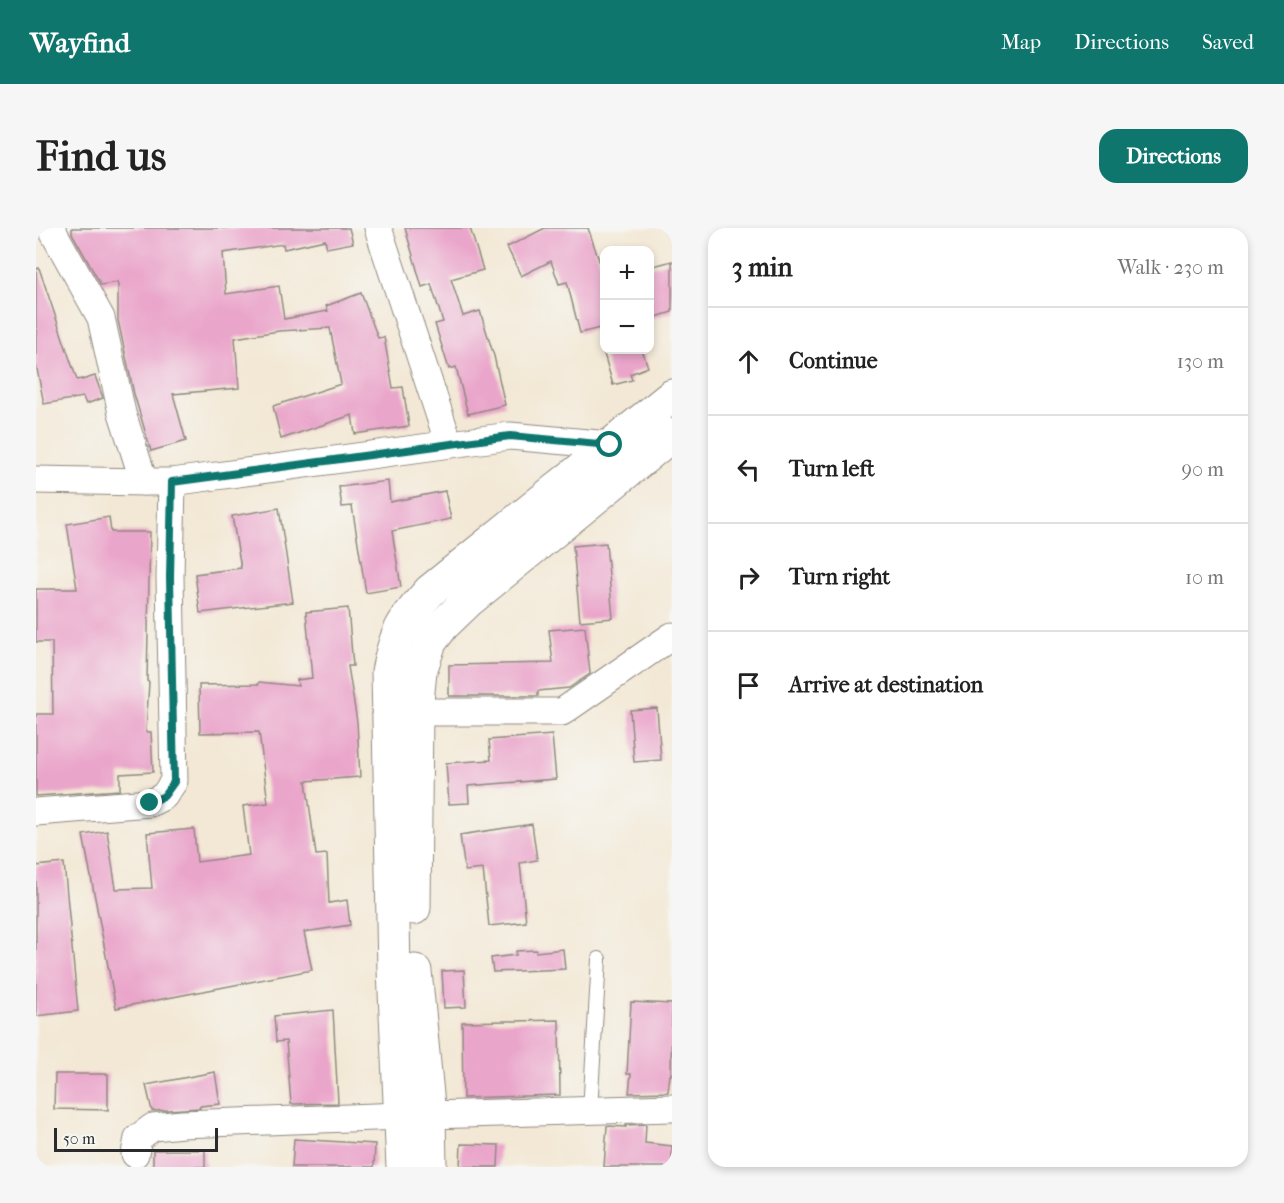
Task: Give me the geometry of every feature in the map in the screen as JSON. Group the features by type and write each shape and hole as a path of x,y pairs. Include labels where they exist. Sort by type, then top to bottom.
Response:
{"street":[{"path":"51,228 101,318 122,413 144,482"},
{"path":"378,228 449,444"},
{"path":"430,1167 415,1115 394,970 388,672 394,641 407,616 430,591 672,396"},
{"path":"403,1167 415,1115 416,712 420,671 430,642 443,625 467,602 672,435"},
{"path":"36,480 172,482 510,436 610,445"},
{"path":"36,812 150,803 164,796 174,782 170,577 172,482"},
{"path":"416,712 562,712 672,636"},
{"path":"135,1154 138,1138 153,1127 182,1124 672,1108"}],"lane":[{"path":"590,1111 599,958"}],"building":[{"path":"72,228 349,228 353,243 327,248 325,240 284,249 283,244 223,253 226,294 279,286 284,319 328,311 326,306 361,293 378,338 384,337 393,388 403,387 409,426 355,434 352,415 281,439 273,406 341,384 330,328 279,331 235,338 239,388 173,394 186,441 151,451 134,394 118,320 118,282 101,285 72,233"},
{"path":"405,228 470,228 483,270 451,279 463,316 480,311 494,356 505,405 468,414 456,367 449,369 435,324 443,322 431,284 422,287"},
{"path":"545,228 588,228 600,263 600,328 580,333 567,282 559,284 551,261 521,276 507,247"},
{"path":"672,261 672,312 654,318 654,300 654,266"},
{"path":"39,268 77,380 95,376 103,398 86,404 83,397 44,404 36,364 36,269"},
{"path":"604,354 643,354 648,367 630,374 632,380 613,385"},
{"path":"388,481 390,502 445,491 451,519 392,531 401,587 366,593 352,506 342,507 339,487"},
{"path":"279,508 293,602 200,613 195,574 241,568 232,516"},
{"path":"109,517 111,532 150,532 147,681 149,682 146,732 151,732 153,772 120,774 120,790 36,796 36,714 53,714 52,642 36,642 36,589 77,589 67,524"},
{"path":"606,543 613,618 580,621 573,546"},
{"path":"348,608 353,666 348,666 357,722 360,777 306,781 316,855 327,854 329,903 347,900 350,925 304,932 312,970 116,1008 83,835 107,831 116,889 152,888 147,833 194,829 197,862 249,855 243,806 268,803 259,732 200,733 199,685 259,684 259,682 298,686 297,680 312,678 306,612"},
{"path":"585,627 590,674 569,688 538,691 538,696 449,696 449,665 553,663 549,630"},
{"path":"657,708 661,760 634,762 630,710"},
{"path":"552,735 556,779 468,786 469,803 449,804 446,763 491,760 489,740"},
{"path":"532,824 537,860 520,863 526,922 489,926 483,869 465,871 460,835"},
{"path":"64,863 78,1011 36,1016 36,866"},
{"path":"563,949 565,969 493,972 491,958 516,955 516,951 536,950 536,952"},
{"path":"464,970 466,1007 444,1008 442,971"},
{"path":"631,1002 672,1004 671,1075 668,1092 629,1093 631,1074 627,1074"},
{"path":"333,1010 338,1103 291,1104 286,1041 276,1042 274,1016"},
{"path":"559,1020 560,1095 463,1098 462,1022"},
{"path":"215,1072 220,1104 200,1106 200,1108 152,1111 146,1085"},
{"path":"55,1074 108,1074 108,1110 54,1109"},
{"path":"646,1124 645,1143 672,1146 672,1167 604,1167 607,1126 626,1127 626,1125"},
{"path":"294,1139 375,1144 374,1167 292,1167"},
{"path":"461,1144 499,1145 498,1167 460,1167"},
{"path":"153,1150 205,1150 205,1167 153,1167"}],"route":[{"path":"150,803 164,796 174,782 170,577 172,482 510,436 610,445"}]}
